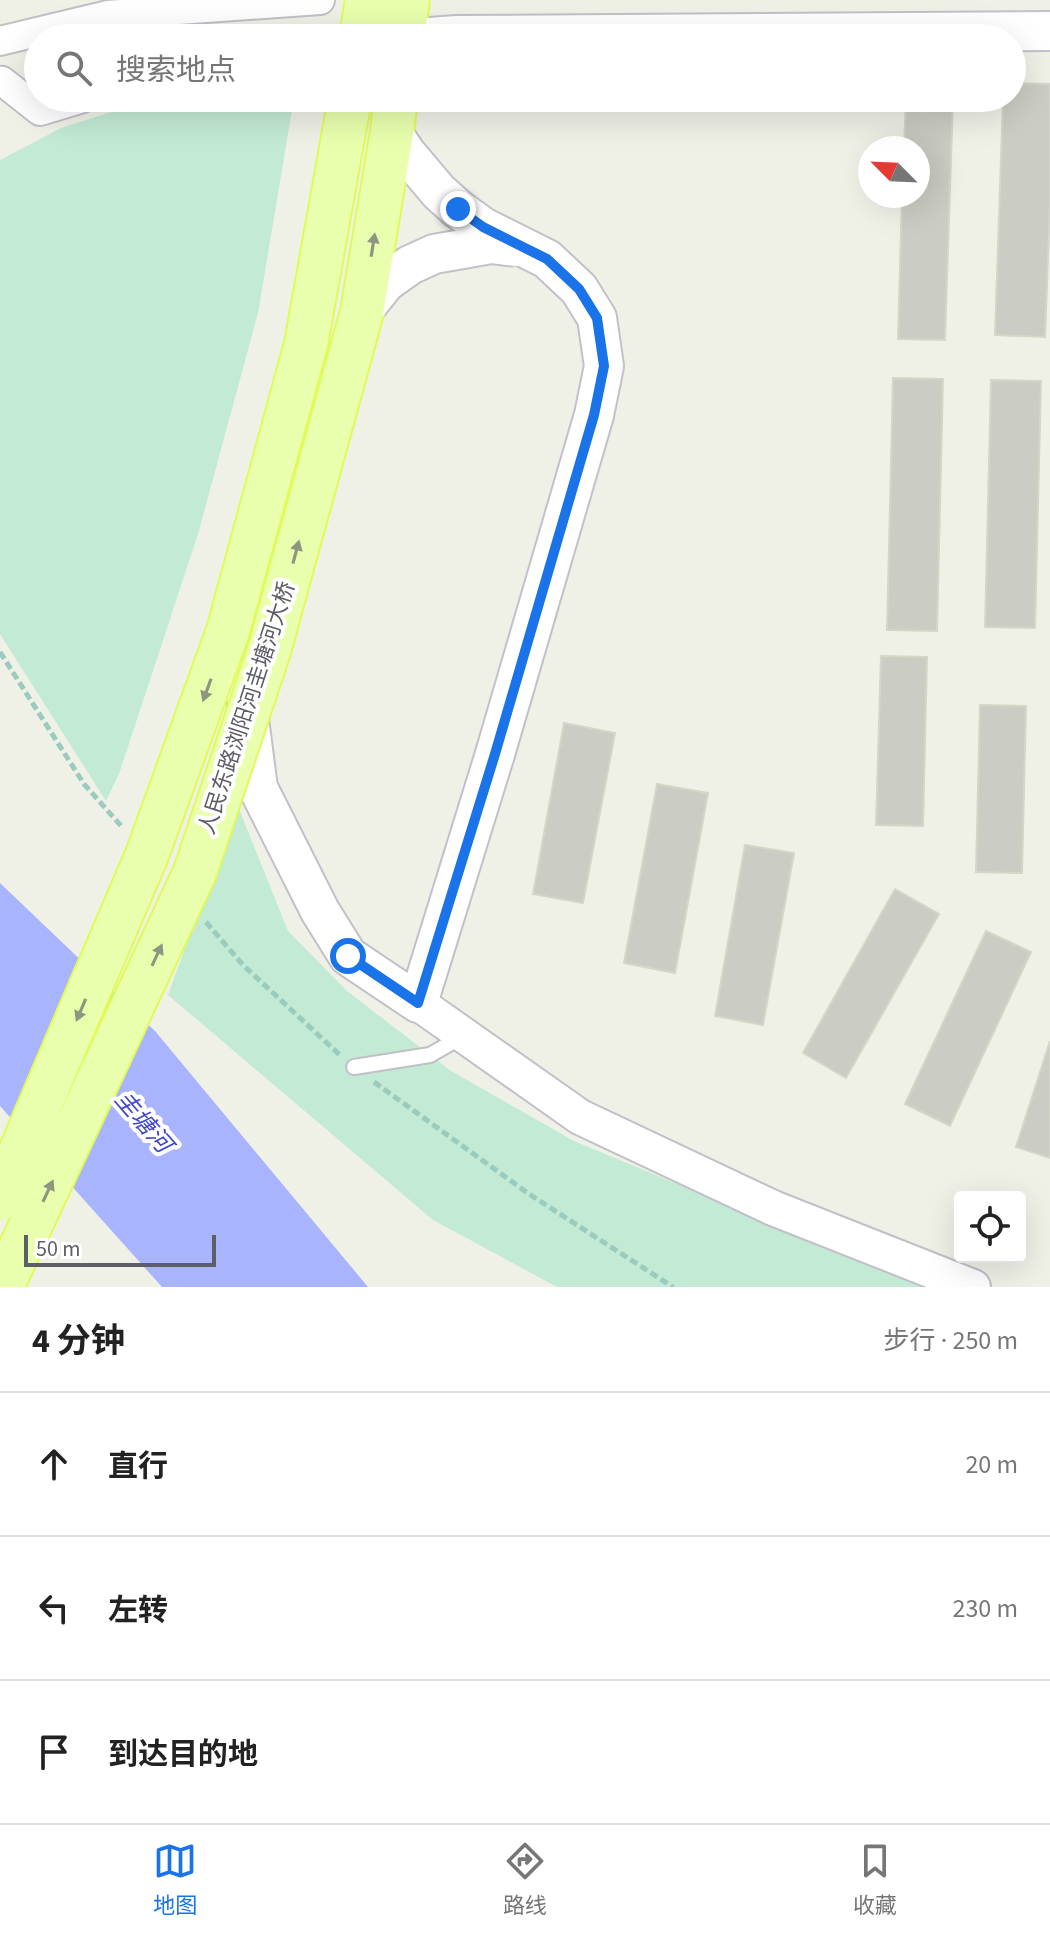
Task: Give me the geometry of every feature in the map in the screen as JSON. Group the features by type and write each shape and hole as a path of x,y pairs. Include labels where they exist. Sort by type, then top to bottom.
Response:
{"main road":[{"path":"364,24 368,0"},
{"path":"405,24 408,0"},
{"path":"1026,31 1050,31"},
{"path":"346,112 233,599 258,788 320,911 348,956 418,1003 594,415 604,366 597,318 579,289 547,259 483,227 439,192 406,153 394,115"},
{"name":"人民东路浏阳河圭塘河大桥","path":"0,1199 147,855 228,631 306,344 347,112"},
{"name":"人民东路浏阳河圭塘河大桥","path":"2,1287 195,872 269,651 362,312 394,115"},
{"path":"362,312 386,282 410,265 434,254 491,244 523,248"}],"street":[{"path":"71,24 108,15 320,0"},
{"path":"0,41 24,35"},
{"path":"0,82 24,98"},
{"path":"418,1003 580,1117 773,1208 973,1287"}],"lane":[{"path":"354,1067 430,1055 465,1035"}],"path":[{"path":"0,652 84,784 124,829"},
{"path":"204,920 243,965 354,1067 529,1194 673,1287"}],"green space":[{"path":"111,112 292,112 258,313 198,534 119,774 106,801 0,634 0,160 61,128"},
{"path":"237,804 288,931 347,991 451,1071 574,1141 841,1252 939,1287 557,1287 433,1220 168,995"}],"water":[{"name":"圭塘河","path":"0,883 155,1031 368,1287 162,1287 0,1106"}],"building":[{"path":"1026,83 1050,84 1045,337 995,335 1003,112 1026,112"},
{"path":"905,112 953,112 945,340 898,339 902,208 930,208 930,136 904,136"},
{"path":"893,378 943,379 937,631 887,630"},
{"path":"991,380 1041,381 1035,628 985,627"},
{"path":"881,656 927,657 923,826 876,825"},
{"path":"980,705 1026,706 1022,873 976,872"},
{"path":"564,723 615,733 583,903 533,894"},
{"path":"657,784 708,793 675,973 624,963"},
{"path":"745,845 794,853 763,1025 715,1016"},
{"path":"895,889 939,914 846,1078 803,1053"},
{"path":"986,931 1031,952 950,1126 905,1104"},
{"path":"1050,1041 1050,1158 1016,1147"}],"route":[{"path":"348,956 418,1003 594,415 604,366 597,318 579,289 547,259 483,227 458,209"}]}
